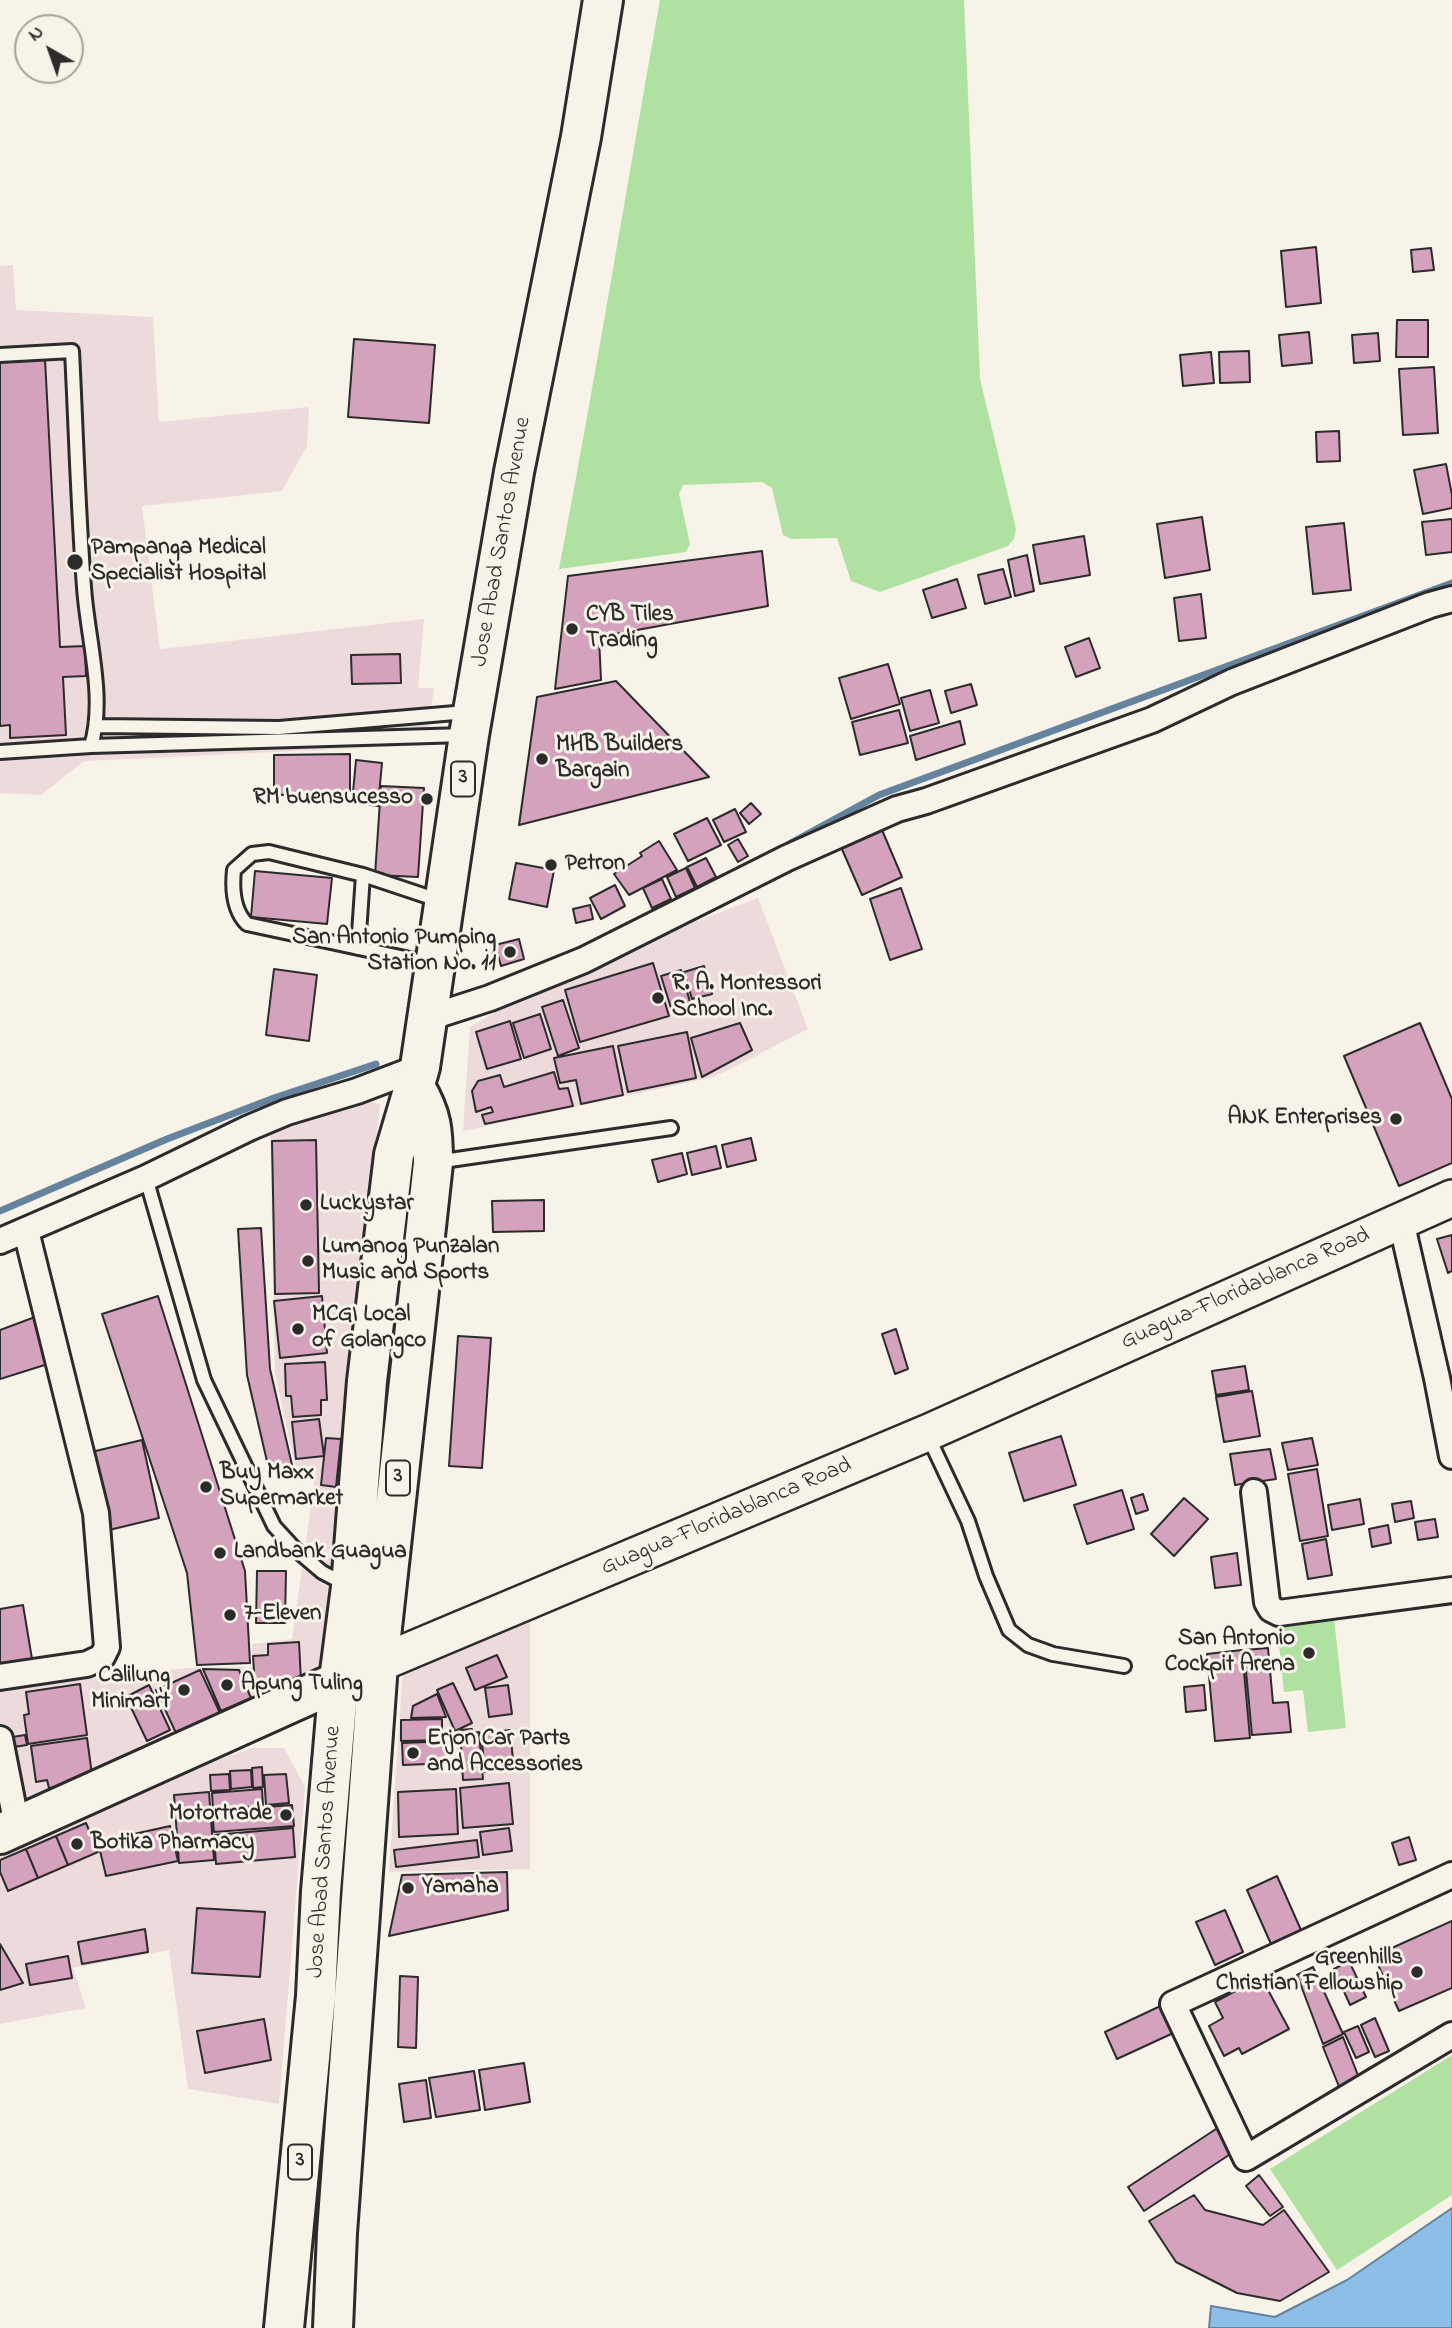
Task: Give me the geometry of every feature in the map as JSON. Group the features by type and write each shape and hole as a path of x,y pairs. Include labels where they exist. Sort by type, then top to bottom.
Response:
{"main road":[{"name":"Jose Abad Santos Avenue","path":"284,2328 316,1996 321,1891 351,1587 367,1381 394,1155 418,1077 472,723 514,472 581,137 603,0"},
{"name":"Jose Abad Santos Avenue","path":"333,2328 337,2233 378,1664 433,1163 428,1108 418,1077"},
{"name":"Guagua-Floridablanca Road","path":"8,1830 378,1664 927,1433 1452,1198"}],"street":[{"path":"428,1017 490,998 584,960 787,858 897,808 939,796 1153,720 1231,682 1430,605 1452,599"},
{"path":"0,1241 146,1178 287,1112 357,1091 418,1077"},
{"path":"1401,1221 1452,1456"},
{"path":"0,1677 88,1664 102,1657 107,1647 96,1513 26,1231"},
{"path":"1254,1492 1267,1602 1271,1609 1279,1613 1452,1590"},
{"path":"0,1739 8,1830"},
{"path":"1452,1875 1173,2004 1246,2158 1452,2035"}],"lane":[{"path":"0,355 72,351 84,589 92,643 97,726 91,746"},
{"path":"97,726 279,728 472,723"},
{"path":"0,752 472,723"},
{"path":"435,965 247,924 240,917 232,884 234,870 252,854 263,852 362,875 445,902"},
{"path":"358,948 362,875"},
{"path":"433,1163 671,1128"},
{"path":"146,1178 204,1380 274,1526 322,1572 351,1587"},
{"path":"927,1433 968,1521 986,1576 1009,1630 1027,1645 1053,1654 1124,1666"}],"shaded area":[{"name":"Pampanga Medical Specialist Hospital","path":"13,265 16,310 153,317 159,422 309,407 307,446 282,491 142,506 160,649 424,619 418,688 434,688 426,745 84,761 41,795 0,793 0,266"},
{"name":"R. A. Montessori School Inc.","path":"758,898 808,1029 714,1077 463,1131 470,1027 572,968"},
{"path":"367,1101 380,1104 321,1683 0,1827 0,1688 187,1668 252,1667 252,1644 292,1639 316,1470 295,1466 275,1373 270,1127"},
{"path":"530,1621 530,1869 389,1872 403,1669"},
{"path":"252,1748 284,1748 305,1787 279,2104 188,2089 169,1950 73,1968 86,2008 0,2024 0,1844 97,1803"}],"green space":[{"path":"660,0 964,0 980,379 1016,529 1014,539 1008,546 880,592 851,581 837,538 791,539 783,535 772,488 762,482 683,485 679,494 690,544 686,552 559,569"},
{"name":"San Antonio Cockpit Arena","path":"1333,1609 1346,1728 1308,1732 1303,1690 1284,1692 1276,1616"},
{"path":"1452,2055 1452,2195 1337,2270 1270,2169"}],"water":[{"path":"1452,2208 1452,2328 1209,2328 1211,2306 1275,2317 1347,2280"}],"building":[{"path":"1316,247 1321,303 1286,307 1281,251"},
{"path":"1431,248 1434,270 1413,272 1411,250"},
{"path":"1397,320 1428,320 1428,357 1396,357"},
{"path":"1309,332 1312,363 1282,366 1279,335"},
{"path":"1378,333 1380,361 1354,363 1352,335"},
{"path":"354,339 435,345 429,423 348,417"},
{"path":"1249,351 1250,382 1220,383 1219,352"},
{"path":"1211,352 1214,383 1183,386 1180,355"},
{"path":"45,359 60,647 85,646 86,676 63,677 66,735 10,738 10,725 0,726 0,362"},
{"path":"1434,367 1438,433 1403,435 1399,369"},
{"path":"1339,431 1340,461 1317,462 1316,432"},
{"path":"1446,464 1452,508 1423,514 1414,470"},
{"path":"1202,517 1210,570 1165,578 1157,524"},
{"path":"1452,519 1452,552 1426,555 1422,522"},
{"path":"1344,523 1351,590 1313,594 1306,527"},
{"path":"1084,536 1090,575 1040,584 1033,545"},
{"path":"762,551 768,606 599,637 601,680 555,689 568,576"},
{"path":"1027,555 1034,591 1015,596 1008,560"},
{"path":"1003,569 1011,597 985,604 978,575"},
{"path":"957,579 966,608 932,618 923,590"},
{"path":"1201,594 1206,638 1179,641 1174,598"},
{"path":"1089,638 1100,668 1076,677 1065,647"},
{"path":"400,654 401,683 352,684 351,655"},
{"path":"888,664 900,704 851,719 839,678"},
{"path":"616,681 709,777 519,825 537,697"},
{"path":"971,684 977,705 951,713 945,691"},
{"path":"930,690 939,723 910,731 901,698"},
{"path":"899,710 908,743 860,755 852,722"},
{"path":"960,721 965,744 916,760 910,736"},
{"path":"350,754 350,794 274,795 274,755"},
{"path":"356,760 382,763 378,806 352,803"},
{"path":"381,786 424,788 418,877 375,875"},
{"path":"751,803 761,814 749,824 740,813"},
{"path":"735,809 746,832 724,842 713,820"},
{"path":"707,818 721,845 688,861 674,834"},
{"path":"882,830 902,877 862,895 841,847"},
{"path":"738,839 748,856 738,862 728,845"},
{"path":"659,841 677,870 629,895 614,874"},
{"path":"706,858 716,877 697,887 687,867"},
{"path":"516,863 554,870 547,907 509,899"},
{"path":"686,868 695,888 676,897 667,877"},
{"path":"255,871 332,878 327,924 251,917"},
{"path":"662,879 671,899 652,908 643,888"},
{"path":"615,885 625,906 601,919 590,898"},
{"path":"901,888 922,949 890,960 870,899"},
{"path":"590,905 593,919 576,923 573,909"},
{"name":"San Antonio Pumping Station No. 11","path":"519,939 524,959 501,966 495,945"},
{"path":"653,963 669,1016 580,1042 565,990"},
{"path":"704,966 712,994 692,999 684,972"},
{"path":"274,969 317,975 309,1041 266,1035"},
{"path":"681,970 690,1002 671,1008 661,976"},
{"path":"563,1000 579,1048 558,1056 542,1007"},
{"path":"540,1014 551,1049 524,1058 513,1023"},
{"path":"510,1021 521,1059 487,1069 476,1032"},
{"path":"740,1023 752,1050 702,1077 691,1038"},
{"path":"1420,1023 1452,1099 1452,1163 1399,1186 1344,1056"},
{"path":"687,1032 696,1078 628,1092 618,1046"},
{"path":"613,1046 623,1095 581,1104 576,1080 560,1083 554,1058"},
{"path":"554,1072 559,1089 568,1088 573,1106 485,1124 482,1115 493,1112 491,1107 476,1112 472,1091 478,1081 500,1075 504,1087"},
{"path":"751,1138 756,1160 727,1167 722,1145"},
{"path":"316,1140 319,1293 275,1294 272,1141"},
{"path":"716,1146 721,1168 692,1175 687,1153"},
{"path":"682,1153 687,1174 658,1182 652,1160"},
{"path":"544,1200 544,1231 493,1232 492,1201"},
{"path":"261,1228 270,1369 292,1465 269,1470 247,1375 238,1229"},
{"path":"1452,1235 1452,1271 1448,1273 1437,1239"},
{"path":"158,1296 245,1571 250,1663 197,1665 187,1573 102,1314"},
{"path":"322,1296 327,1353 280,1358 274,1301"},
{"path":"35,1317 51,1363 0,1379 0,1330"},
{"path":"896,1329 908,1369 895,1374 882,1334"},
{"path":"458,1336 491,1338 482,1468 449,1466"},
{"path":"325,1362 327,1400 321,1400 321,1415 293,1417 291,1396 286,1396 285,1364"},
{"path":"1245,1366 1249,1390 1216,1395 1212,1371"},
{"path":"1252,1391 1260,1436 1224,1442 1216,1397"},
{"path":"319,1419 324,1456 296,1459 292,1422"},
{"path":"1061,1436 1076,1485 1024,1501 1009,1453"},
{"path":"326,1438 341,1439 336,1487 321,1485"},
{"path":"1312,1438 1318,1465 1288,1470 1282,1443"},
{"path":"142,1440 159,1518 105,1531 87,1453"},
{"path":"1270,1449 1276,1479 1235,1485 1230,1454"},
{"path":"1317,1469 1328,1536 1300,1541 1288,1474"},
{"path":"1122,1490 1134,1529 1087,1544 1074,1505"},
{"path":"1143,1494 1148,1510 1136,1514 1131,1498"},
{"path":"1184,1498 1208,1519 1174,1556 1151,1534"},
{"path":"1360,1499 1364,1524 1332,1530 1328,1505"},
{"path":"1411,1501 1414,1518 1395,1522 1392,1504"},
{"path":"1435,1519 1438,1537 1418,1540 1415,1522"},
{"path":"1388,1525 1391,1543 1372,1547 1369,1529"},
{"path":"1326,1539 1332,1575 1308,1579 1302,1544"},
{"path":"1237,1553 1241,1585 1215,1588 1211,1557"},
{"path":"257,1571 286,1571 285,1623 256,1623"},
{"path":"23,1605 32,1659 0,1665 0,1609"},
{"path":"299,1642 301,1681 249,1684 248,1671 254,1671 253,1656 268,1655 268,1644"},
{"path":"1268,1648 1273,1703 1288,1702 1291,1732 1252,1735 1244,1650"},
{"path":"1242,1650 1250,1738 1215,1741 1207,1654"},
{"path":"497,1655 507,1677 475,1690 466,1668"},
{"path":"203,1669 239,1670 251,1698 221,1711"},
{"path":"200,1670 220,1713 176,1733 156,1690"},
{"path":"453,1683 472,1723 455,1731 437,1690"},
{"path":"80,1684 87,1735 28,1744 24,1715 29,1714 26,1692"},
{"path":"149,1685 170,1730 147,1741 126,1697"},
{"path":"508,1685 512,1714 489,1717 485,1688"},
{"path":"1204,1685 1206,1710 1186,1712 1184,1687"},
{"path":"437,1694 446,1717 411,1718 413,1706"},
{"path":"442,1719 442,1740 401,1741 401,1720"},
{"path":"472,1729 472,1733 479,1732 483,1779 463,1780 460,1730"},
{"path":"510,1730 514,1769 485,1772 481,1733"},
{"path":"25,1735 27,1745 7,1748 6,1738"},
{"path":"87,1738 93,1782 49,1788 47,1780 36,1782 31,1746"},
{"path":"452,1741 453,1763 403,1765 402,1743"},
{"path":"262,1767 263,1787 253,1788 252,1768"},
{"path":"251,1770 252,1787 231,1789 230,1771"},
{"path":"229,1774 230,1790 211,1791 210,1775"},
{"path":"286,1774 289,1803 266,1805 264,1775"},
{"path":"509,1783 513,1824 463,1828 460,1788"},
{"path":"262,1789 263,1806 213,1809 212,1793"},
{"path":"456,1789 458,1834 399,1837 398,1792"},
{"path":"209,1792 214,1860 179,1863 174,1795"},
{"path":"292,1805 294,1826 214,1832 212,1811"},
{"name":"Botika Pharmacy","path":"86,1823 98,1852 68,1865 56,1836"},
{"path":"170,1826 178,1861 106,1876 98,1842"},
{"path":"293,1828 295,1857 216,1864 214,1835"},
{"path":"509,1828 512,1851 483,1855 480,1832"},
{"path":"56,1836 68,1865 38,1878 26,1849"},
{"path":"1409,1837 1416,1860 1399,1865 1392,1843"},
{"path":"477,1840 479,1857 396,1867 394,1850"},
{"path":"26,1849 38,1878 8,1891 0,1872 0,1860"},
{"path":"507,1872 508,1910 389,1936 402,1875"},
{"path":"1277,1876 1301,1930 1271,1944 1247,1890"},
{"path":"197,1908 265,1912 260,1977 192,1973"},
{"path":"1225,1910 1243,1952 1215,1965 1196,1922"},
{"name":"Greenhills Christian Fellowship","path":"1452,1921 1452,1988 1399,2011 1374,1956"},
{"path":"145,1929 148,1952 82,1964 78,1942"},
{"path":"0,1944 23,1983 0,1990"},
{"path":"68,1956 72,1978 30,1985 26,1964"},
{"path":"1349,1961 1366,1997 1350,2005 1334,1969"},
{"path":"1313,1967 1343,2034 1323,2044 1297,1975"},
{"path":"400,1976 418,1977 416,2048 398,2047"},
{"path":"1261,1977 1289,2029 1242,2054 1239,2048 1224,2056 1209,2026 1223,2018 1215,2002"},
{"path":"1169,2002 1182,2029 1117,2059 1105,2032"},
{"path":"1375,2018 1389,2051 1375,2057 1361,2025"},
{"path":"264,2019 271,2060 205,2073 197,2031"},
{"path":"1358,2026 1369,2052 1356,2058 1344,2032"},
{"path":"1343,2037 1361,2083 1342,2094 1323,2047"},
{"path":"524,2063 530,2102 485,2110 479,2070"},
{"path":"474,2071 480,2110 436,2117 429,2078"},
{"path":"426,2080 431,2118 404,2122 399,2084"},
{"path":"1219,2127 1235,2151 1144,2211 1128,2187"},
{"path":"1259,2175 1283,2207 1270,2216 1246,2186"},
{"path":"1194,2195 1205,2210 1263,2225 1284,2210 1329,2272 1280,2301 1237,2293 1176,2262 1149,2221"}],"waterway":[{"path":"789,844 879,795 1452,583"},
{"path":"0,1211 167,1139 274,1098 376,1064"}],"place":[{"name":"Pampanga Medical Specialist Hospital","path":"75,562"},
{"name":"CYB Tiles Trading","path":"572,629"},
{"name":"MHB Builders Bargain","path":"542,759"},
{"name":"RM buensucesso","path":"427,799"},
{"name":"Petron","path":"551,865"},
{"name":"San Antonio Pumping Station No. 11","path":"510,952"},
{"name":"R. A. Montessori School Inc.","path":"658,998"},
{"name":"ANK Enterprises","path":"1396,1119"},
{"name":"Luckystar","path":"306,1205"},
{"name":"Lumanog Punzalan Music and Sports","path":"308,1261"},
{"name":"MCGI Local of Golangco","path":"298,1329"},
{"name":"Buy Maxx Supermarket","path":"206,1487"},
{"name":"Landbank Guagua","path":"220,1553"},
{"name":"7-Eleven","path":"230,1615"},
{"name":"San Antonio Cockpit Arena","path":"1309,1653"},
{"name":"Apung Tuling","path":"227,1685"},
{"name":"Calilung Minimart","path":"184,1690"},
{"name":"Erjon Car Parts and Accessories","path":"413,1753"},
{"name":"Motortrade","path":"286,1815"},
{"name":"Botika Pharmacy","path":"77,1844"},
{"name":"Yamaha","path":"408,1888"},
{"name":"Greenhills Christian Fellowship","path":"1417,1972"}]}
